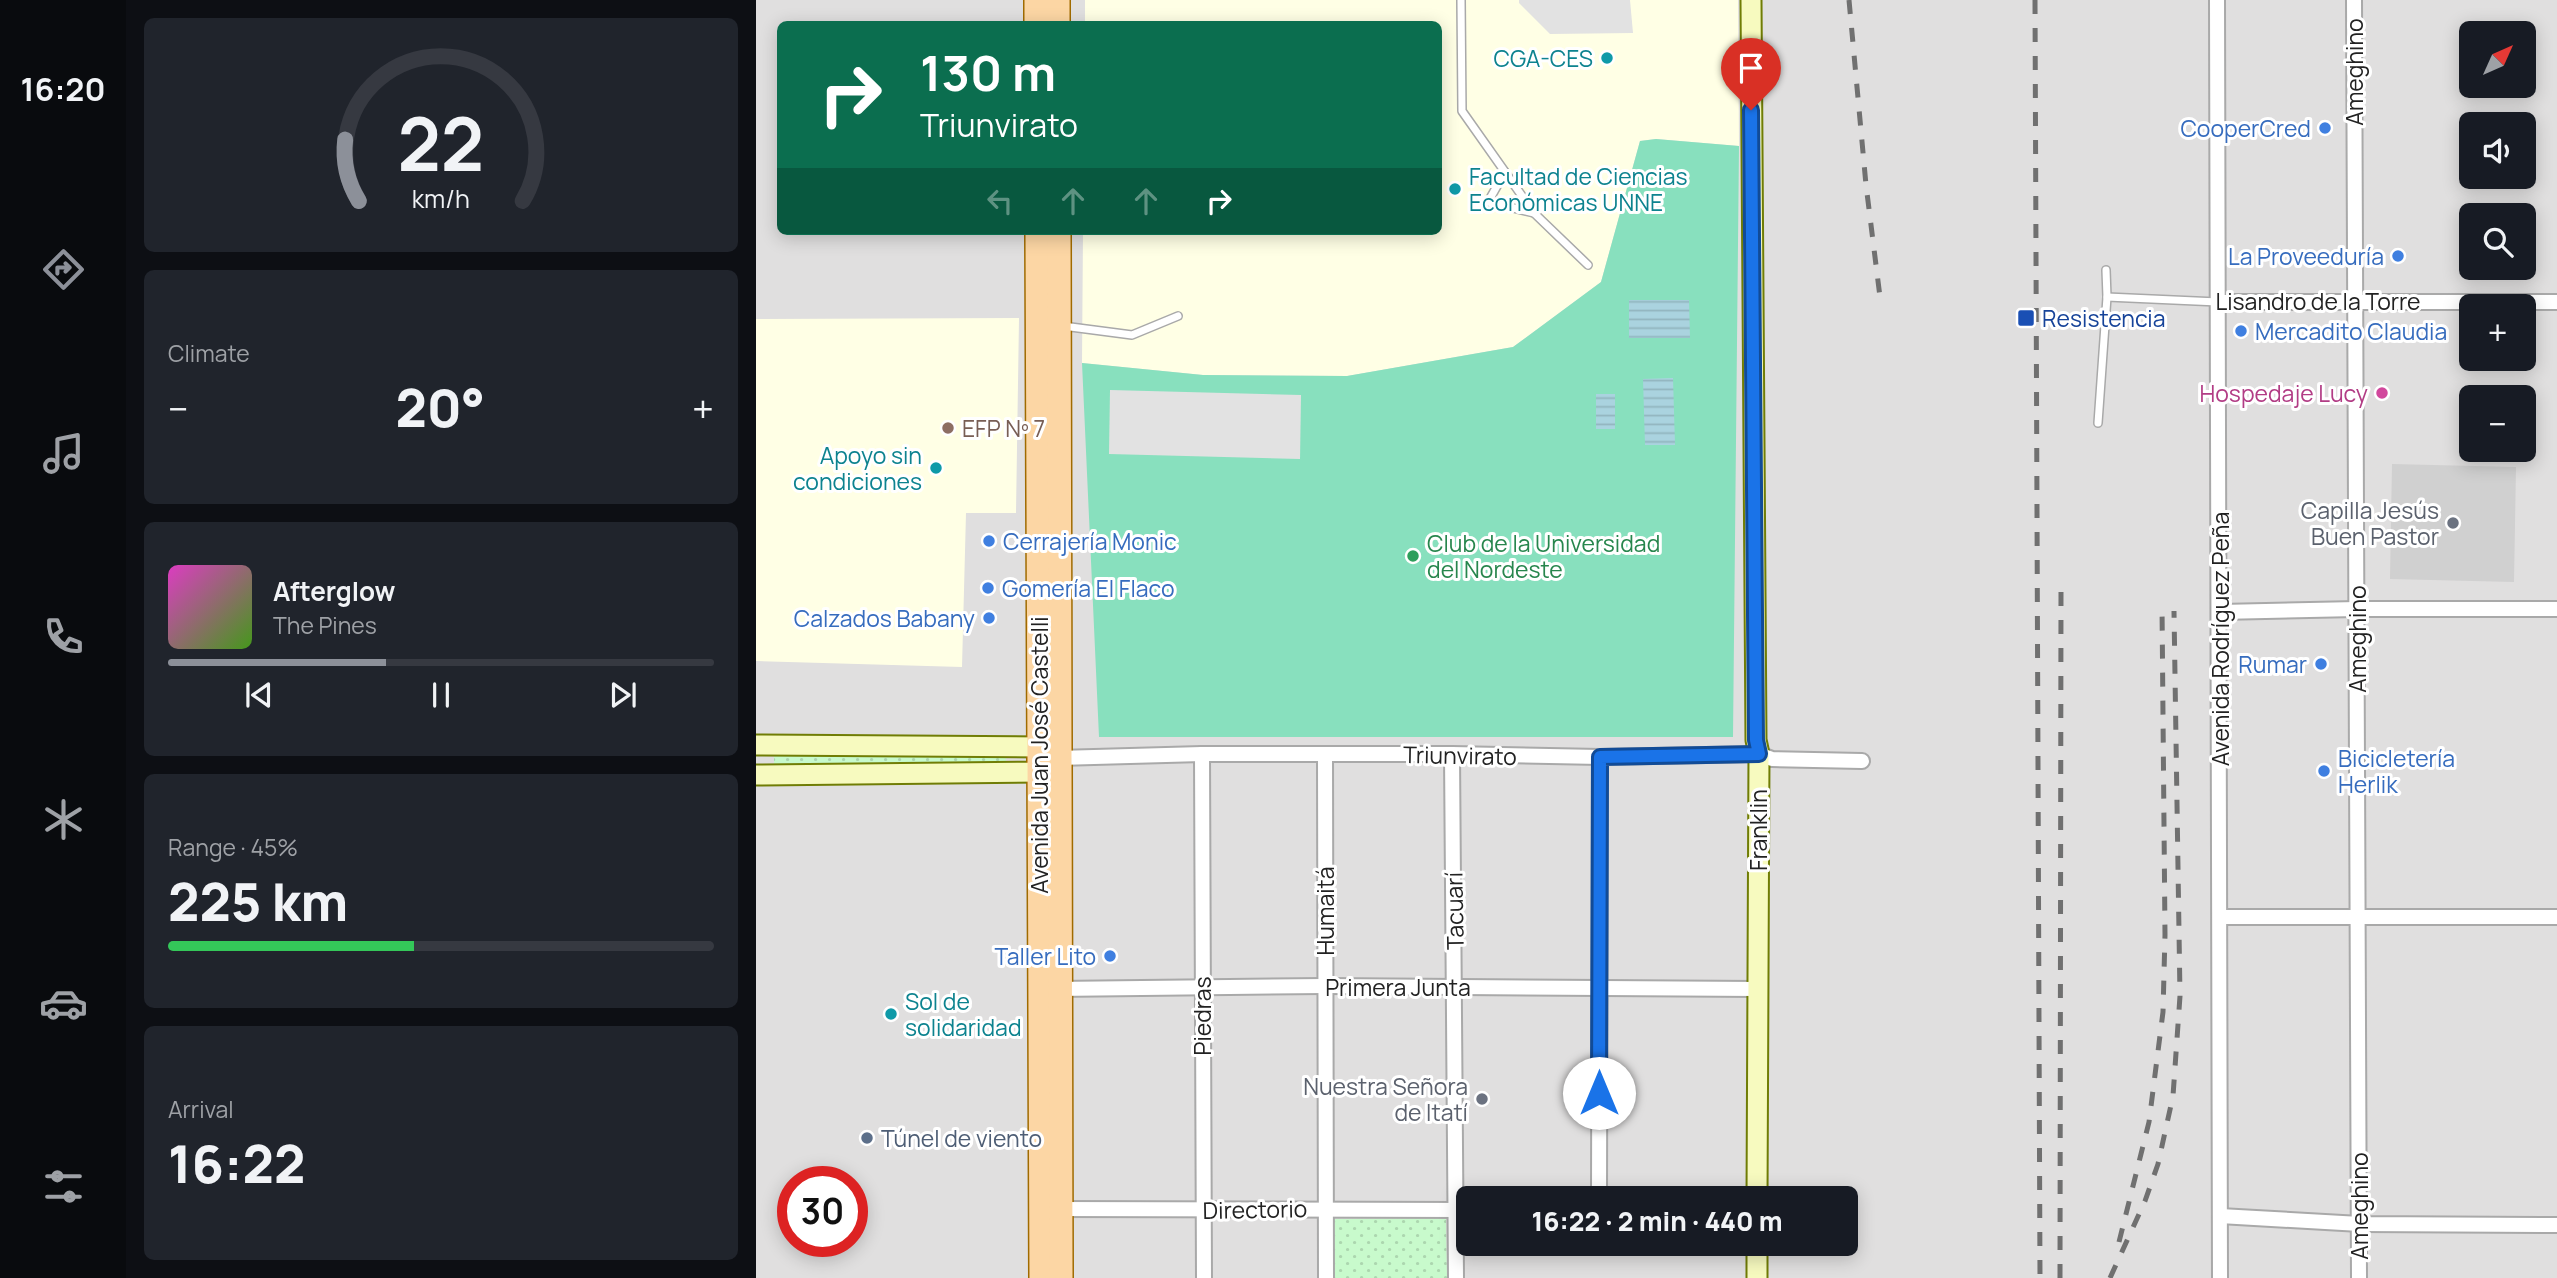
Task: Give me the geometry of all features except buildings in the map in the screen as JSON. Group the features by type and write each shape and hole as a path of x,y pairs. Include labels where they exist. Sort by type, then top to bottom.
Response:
{"main road":[{"path":"1036,0 1036,21"},
{"path":"1058,0 1058,21"},
{"name":"Avenida Juan José Castelli","path":"1037,235 1049,752 1051,1209 1061,1278"},
{"name":"Avenida Juan José Castelli","path":"1049,989 1040,772 1049,752 1059,235"},
{"name":"Avenida Juan José Castelli","path":"1041,1278 1051,1209"}],"street":[{"name":"Franklin","path":"1751,0 1756,726 1759,754 1757,1186"},
{"name":"Avenida Rodríguez Peña","path":"2217,0 2220,1278"},
{"name":"Ameghino","path":"2354,0 2359,1278"},
{"name":"Lisandro de la Torre","path":"2218,302 2557,302"},
{"path":"2220,612 2557,609"},
{"path":"756,745 1049,752"},
{"name":"Triunvirato","path":"1049,752 1600,757 1759,754 1772,759 1862,761"},
{"name":"Piedras","path":"1202,754 1204,1278"},
{"name":"Humaitá","path":"1325,754 1326,1278"},
{"name":"Tacuarí","path":"1452,754 1461,1186"},
{"path":"1599,1186 1600,757"},
{"path":"756,775 1040,772"},
{"path":"2220,917 2557,917"},
{"name":"Primera Junta","path":"1049,989 1325,986 1758,989"},
{"name":"Directorio","path":"1051,1209 1456,1210"},
{"path":"2220,1216 2360,1224 2557,1225"},
{"name":"Tacuarí","path":"1456,1278 1458,1256"},
{"path":"1757,1256 1757,1278"}],"lane":[{"path":"1461,0 1462,111 1534,213 1588,265"},
{"path":"1506,172 1488,202 1534,213"},
{"path":"2098,423 2106,270"},
{"name":"Lisandro de la Torre","path":"2106,297 2218,302"},
{"path":"1059,326 1132,335 1178,316"}],"shaded area":[{"path":"756,0 2557,0 2557,1278 756,1278"},
{"path":"1085,0 1738,0 1739,146 1656,139 1640,141 1601,282 1513,347 1347,376 1203,375 1082,363 1083,235 1442,235 1442,21 1085,21"},
{"path":"1519,0 1630,0 1633,33 1550,34"},
{"path":"1019,318 1016,513 966,513 962,667 756,661 756,319"},
{"path":"1110,390 1301,395 1300,459 1109,454"},
{"name":"Capilla Jesús Buen Pastor","path":"2392,464 2516,467 2514,582 2390,579"}],"green space":[{"name":"Club de la Universidad del Nordeste","path":"1656,139 1739,146 1733,737 1099,737 1082,363 1203,375 1347,376 1513,347 1601,282 1640,141"},
{"path":"774,753 1006,753 1006,765 774,764"},
{"path":"1446,1218 1447,1278 1334,1278 1334,1219"}],"water":[{"path":"1629,300 1689,300 1690,338 1629,338"},
{"path":"1673,378 1675,445 1645,445 1643,379"},
{"path":"1596,394 1615,394 1615,429 1596,429"}],"railway":[{"path":"1849,0 1866,185 1881,305"},
{"path":"2035,0 2040,1278"},
{"path":"2060,1278 2061,591"},
{"path":"2119,1242 2149,1122 2163,1012 2165,935 2162,606"},
{"path":"2110,1278 2145,1201 2158,1164 2173,1096 2180,996 2174,611"}],"place":[{"name":"CGA-CES","path":"1607,58"},
{"name":"CooperCred","path":"2325,128"},
{"name":"Facultad de Ciencias Económicas UNNE","path":"1455,189"},
{"name":"La Proveeduría","path":"2398,256"},
{"name":"Resistencia","path":"2026,318"},
{"name":"Mercadito Claudia","path":"2241,331"},
{"name":"Hospedaje Lucy","path":"2382,393"},
{"name":"EFP Nº 7","path":"948,428"},
{"name":"Apoyo sin condiciones","path":"936,468"},
{"name":"Capilla Jesús Buen Pastor","path":"2453,523"},
{"name":"Cerrajería Monic","path":"989,541"},
{"name":"Club de la Universidad del Nordeste","path":"1413,556"},
{"name":"Gomería El Flaco","path":"988,588"},
{"name":"Calzados Babany","path":"989,618"},
{"name":"Rumar","path":"2321,664"},
{"name":"Bicicletería Herlik","path":"2324,771"},
{"name":"Taller Lito","path":"1110,956"},
{"name":"Sol de solidaridad","path":"891,1014"},
{"name":"Nuestra Señora de Itatí","path":"1482,1099"},
{"name":"Túnel de viento","path":"867,1138"}],"route":[{"path":"1599,1093 1600,757 1759,754 1756,740 1751,110"}]}
